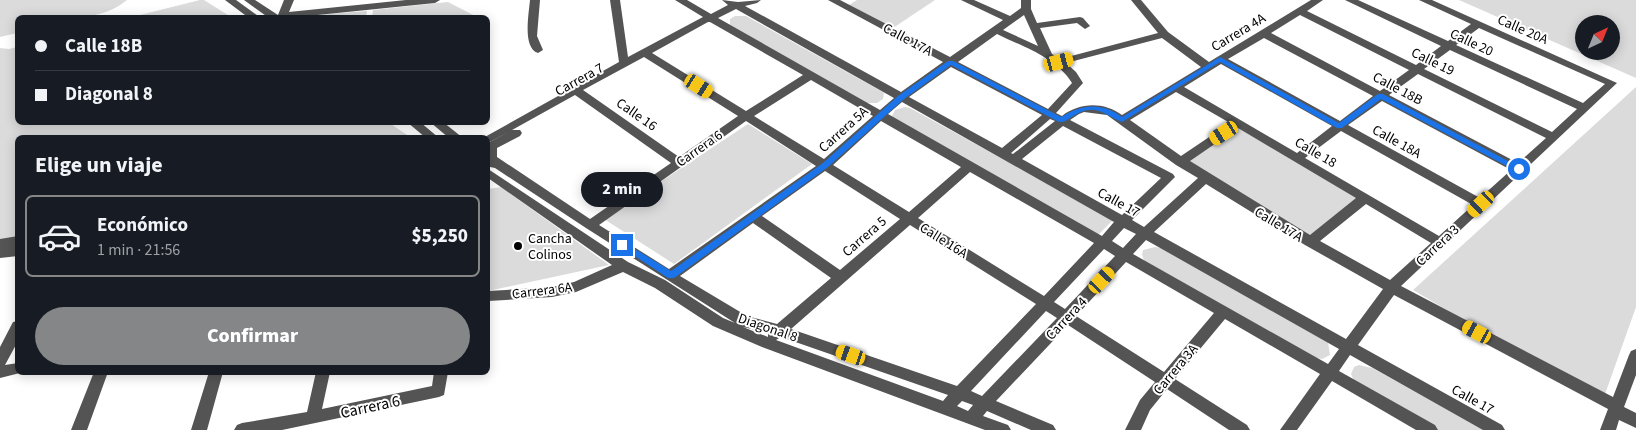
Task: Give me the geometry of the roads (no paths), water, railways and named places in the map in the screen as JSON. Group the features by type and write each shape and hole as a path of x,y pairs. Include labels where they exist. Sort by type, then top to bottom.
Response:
{"street":[{"path":"230,0 252,15"},
{"path":"249,0 277,15"},
{"path":"282,15 289,0"},
{"path":"303,15 435,0"},
{"path":"535,0 535,45"},
{"path":"615,0 624,64"},
{"path":"680,0 1430,430"},
{"name":"Carrera 7","path":"490,155 492,146 580,93 706,25 712,18 735,2 748,4 756,0"},
{"name":"Calle 17A","path":"833,0 1169,177 1123,221"},
{"path":"966,0 1011,20"},
{"path":"1136,0 1164,34 1208,67"},
{"name":"Carrera 4A","path":"1122,120 1318,0"},
{"name":"Calle 20","path":"1350,0 1584,108"},
{"name":"Calle 20A","path":"1424,0 1612,83"},
{"name":"Calle 17","path":"735,2 901,97 1497,430"},
{"path":"1026,4 1048,57"},
{"name":"Carrera 5A","path":"671,275 826,165 901,97 1011,20 1026,4"},
{"name":"Calle 19","path":"1300,11 1553,137"},
{"path":"1035,26 1080,20 1086,26"},
{"path":"1297,158 1478,24"},
{"path":"996,30 1059,62 1075,77 1078,83 1008,157"},
{"name":"Calle 18B","path":"1263,33 1519,169"},
{"path":"1059,62 1164,34"},
{"name":"Carrera 7","path":"490,137 580,93 624,64 648,55"},
{"name":"Calle 16A","path":"648,55 1067,317 1242,430"},
{"name":"Calle 18A","path":"1220,59 1481,204"},
{"name":"Carrera 6","path":"590,224 746,116 811,75"},
{"name":"Carrera 3","path":"1288,430 1391,288 1612,83"},
{"name":"Calle 18","path":"1176,87 1440,242"},
{"name":"Calle 16","path":"580,93 679,163"},
{"name":"Calle 17A","path":"1062,120 1085,108 1098,108 1111,112 1180,162 1310,242 1391,288 1616,408"},
{"path":"1008,157 1062,120"},
{"path":"1180,162 1238,124"},
{"path":"416,125 430,135"},
{"path":"438,125 454,135"},
{"name":"Carrera 5","path":"768,343 778,330 970,166"},
{"name":"Diagonal 8","path":"490,170 590,224 720,308 744,321 778,330 960,393 1048,430"},
{"name":"Diagonal 8","path":"490,170 623,266 660,284 718,322 768,343 1003,430"},
{"name":"Carrera 4","path":"972,417 1145,233 1205,178"},
{"path":"1310,242 1365,198"},
{"path":"753,216 840,276"},
{"path":"945,409 1123,221"},
{"path":"0,244 15,242"},
{"path":"0,254 15,252"},
{"name":"Carrera 6A","path":"490,296 552,292 576,287 623,266"},
{"name":"Carrera 3A","path":"1133,430 1145,405 1164,380 1224,312"},
{"path":"0,361 15,332"},
{"path":"1608,430 1636,355"},
{"path":"0,372 15,370"},
{"path":"79,430 100,375"},
{"path":"199,430 215,375"},
{"path":"313,418 322,375"},
{"name":"Carrera 6","path":"242,430 313,418 439,391 441,375"},
{"path":"1616,408 1636,421"}],"place":[{"name":"Cancha Colinos","path":"518,246"}]}
